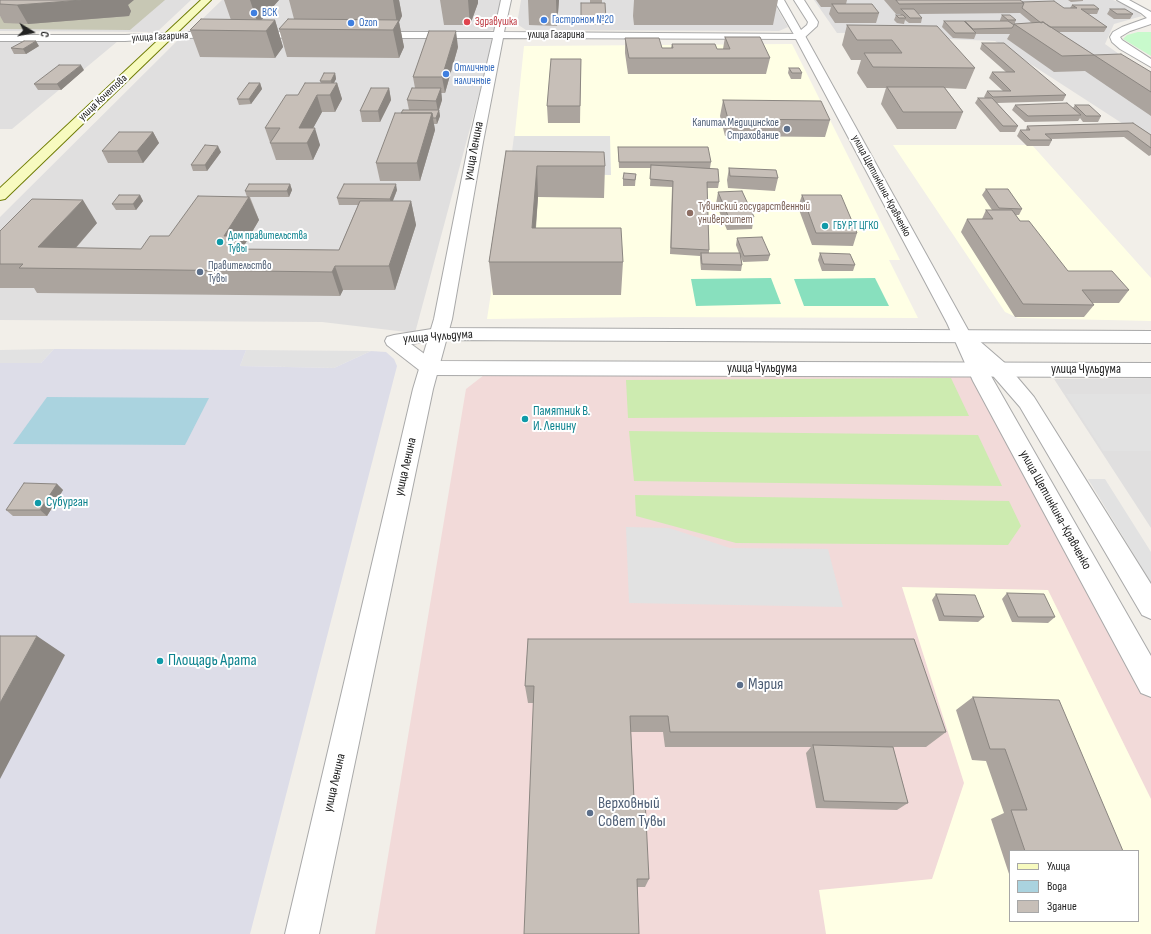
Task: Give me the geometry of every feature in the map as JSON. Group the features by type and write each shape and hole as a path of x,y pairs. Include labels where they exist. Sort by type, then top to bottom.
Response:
{"main road":[{"name":"улица Кочетова","path":"0,196 206,0"}],"street":[{"name":"улица Ленина","path":"302,934 421,397 443,319 476,142 500,35 506,0"},
{"name":"улица Щетинкина-Кравченко","path":"779,0 800,36 962,336 989,369 1027,402 1040,421 1151,607"},
{"path":"799,0 813,22 812,26 800,36"},
{"path":"1122,0 1144,11 1151,18 1148,22 1126,29 1117,34 1115,37 1121,44 1151,64"},
{"name":"улица Гагарина","path":"0,38 125,38 210,34 320,35"},
{"name":"улица Гагарина","path":"360,35 800,36"},
{"name":"улица Чульдума","path":"1151,337 438,334 394,341 430,368 1151,370"},
{"name":"улица Щетинкина-Кравченко","path":"989,369 983,381 1151,683"}],"shaded area":[{"path":"0,0 191,0 157,32 0,31"},
{"path":"28,0 165,0 130,30 0,29 0,17"},
{"path":"222,0 505,0 498,28 489,31 207,31 196,25"},
{"path":"521,0 772,0 788,27 779,31 526,30 517,24"},
{"path":"814,0 1113,0 1133,8 1142,16 1114,24 1105,44 1151,77 1151,142 995,41 946,39 940,32 837,33"},
{"path":"179,39 494,39 415,333 322,322 0,320 0,217"},
{"path":"0,40 118,41 12,129 0,129"},
{"name":"Тувинский государственный университет","path":"792,44 900,260 889,260 918,318 647,317 487,319 514,142 524,46"},
{"path":"514,136 610,136 611,175 541,174 510,167"},
{"path":"893,145 1032,145 1151,278 1151,321 1018,318 1005,312"},
{"path":"54,349 41,363 0,363 0,350"},
{"name":"Площадь Арата","path":"54,349 246,350 240,366 334,368 371,351 386,352 394,359 397,366 250,934 0,934 0,363 41,363"},
{"path":"246,350 371,351 334,368 240,366"},
{"path":"969,366 1151,687 1151,934 375,934 466,389 484,375"},
{"path":"1151,378 1151,528 1054,379"},
{"path":"1066,394 1151,394 1151,451 1103,451"},
{"path":"1088,479 1105,479 1151,552 1151,583"},
{"path":"626,527 669,528 730,548 828,549 843,607 629,603"},
{"path":"902,587 1048,590 1151,799 1151,934 826,934 819,890 932,879 964,783"}],"green space":[{"path":"1138,32 1151,32 1151,56 1123,39 1127,35"},
{"path":"771,278 781,304 696,306 691,279"},
{"path":"875,278 889,306 804,306 794,279"},
{"path":"951,378 969,416 628,418 626,380"},
{"path":"629,431 978,435 1002,486 634,481"},
{"path":"635,495 1009,501 1021,526 1008,545 736,543 636,516"}],"water":[{"path":"47,397 209,398 185,445 13,444"}],"building":[{"path":"0,0 82,0 17,5 0,4"},
{"path":"896,0 1020,0 1024,3 899,4"},
{"path":"1054,1 1064,8 1077,8 1072,5 1094,5 1099,9 1081,9 1107,27 1050,27 1043,22 1041,23 1022,8 1024,3 1022,2"},
{"path":"581,3 605,3 606,20 581,20"},
{"path":"832,4 872,4 879,13 838,13"},
{"path":"901,9 914,9 922,18 910,18"},
{"path":"1110,9 1125,9 1133,14 1117,14"},
{"path":"896,15 903,15 906,18 899,18"},
{"path":"1002,15 1010,15 1016,20 1008,20"},
{"path":"201,19 275,20 266,31 190,30"},
{"path":"288,19 399,20 393,30 279,29"},
{"path":"944,21 964,21 976,33 955,33"},
{"path":"965,21 1008,21 1014,25 1012,28 973,29"},
{"path":"1043,22 1094,55 1062,56 1014,24"},
{"path":"847,25 937,26 975,68 873,67 864,53 902,53 892,40 857,40"},
{"path":"429,31 456,31 442,77 413,77"},
{"path":"725,37 760,37 770,58 629,58 625,38 659,38 662,48 673,48 672,44 715,44 717,49 730,49"},
{"path":"24,41 36,41 23,49 11,48"},
{"path":"982,43 1004,43 1066,95 993,97 987,91 1011,91 992,72 1015,72"},
{"path":"1121,54 1151,72 1151,92 1094,55"},
{"path":"551,59 581,59 580,106 547,106"},
{"path":"59,65 81,65 57,84 34,84"},
{"path":"789,68 799,68 802,73 792,73"},
{"path":"324,73 335,73 331,81 320,81"},
{"path":"249,83 260,83 249,99 237,99"},
{"path":"305,83 337,83 330,95 317,95 299,128 315,128 307,143 270,143 280,128 265,128 286,95 298,95"},
{"path":"887,87 944,87 963,112 903,112"},
{"path":"371,88 389,88 378,111 360,111"},
{"path":"412,88 441,88 436,101 407,100"},
{"path":"978,98 992,98 1018,126 1003,126"},
{"path":"723,100 821,101 830,120 728,119"},
{"path":"1067,103 1081,115 1028,116 1015,105"},
{"path":"1075,105 1089,105 1101,116 1086,116"},
{"path":"403,110 439,110 436,118 433,118 432,113 401,113"},
{"path":"395,113 432,113 417,163 376,163"},
{"path":"1133,123 1151,135 1151,148 1128,131 1045,134 1052,140 1030,140 1020,130 1030,130 1027,126"},
{"path":"119,132 153,132 137,151 102,151"},
{"path":"205,145 218,146 205,165 191,165"},
{"path":"618,147 708,147 711,162 619,162"},
{"path":"506,151 604,152 605,166 537,166 532,228 621,228 623,262 489,262"},
{"path":"651,165 718,169 719,182 707,182 709,250 671,248 673,181 650,179"},
{"path":"729,168 776,170 778,178 730,176"},
{"path":"624,173 636,174 635,180 623,179"},
{"path":"249,184 290,184 287,191 245,191"},
{"path":"344,184 396,184 390,199 337,198"},
{"path":"986,189 1008,189 1022,209 999,208"},
{"path":"742,191 754,217 729,218 718,192"},
{"path":"119,195 140,195 133,204 112,204"},
{"path":"802,195 841,195 857,233 816,233"},
{"path":"198,196 249,197 224,236 242,236 235,249 339,250 360,201 411,201 389,266 335,266 332,272 19,268 23,264 0,264 0,231 32,199 83,200 38,247 141,249 150,236 169,236"},
{"path":"986,210 1012,210 1020,221 1029,221 1068,271 1112,271 1129,290 1082,290 1094,305 1023,304 967,219 993,219"},
{"path":"762,237 770,255 744,256 737,238"},
{"path":"701,253 740,253 742,265 702,264"},
{"path":"820,253 850,254 855,265 824,264"},
{"path":"24,483 57,484 40,510 6,510"},
{"path":"1007,593 1044,594 1055,617 1018,617"},
{"path":"936,594 975,595 984,617 944,616"},
{"path":"0,636 37,636 0,703"},
{"path":"528,639 914,639 946,732 670,732 668,716 630,716 634,799 645,799 649,879 637,879 639,934 524,934 534,686 525,686"},
{"path":"973,697 1059,700 1123,850 1025,850 1011,810 1027,810 1005,749 990,749"},
{"path":"813,745 893,747 908,803 824,801"}],"place":[{"name":"ВСК","path":"254,13"},
{"name":"Гастроном №20","path":"544,20"},
{"name":"Здравушка","path":"467,22"},
{"name":"Ozon","path":"351,23"},
{"name":"Отличные наличные","path":"446,74"},
{"name":"Капитал Медицинское Страхование","path":"787,129"},
{"name":"Тувинский государственный университет","path":"690,213"},
{"name":"ГБУ РТ ЦГКО","path":"825,226"},
{"name":"Дом правительства Тувы","path":"220,242"},
{"name":"Правительство Тувы","path":"200,272"},
{"name":"Памятник В. И. Ленину","path":"525,419"},
{"name":"Субурган","path":"38,503"},
{"name":"Площадь Арата","path":"160,661"},
{"name":"Мэрия","path":"740,685"},
{"name":"Верховный Совет Тувы","path":"590,813"}]}
